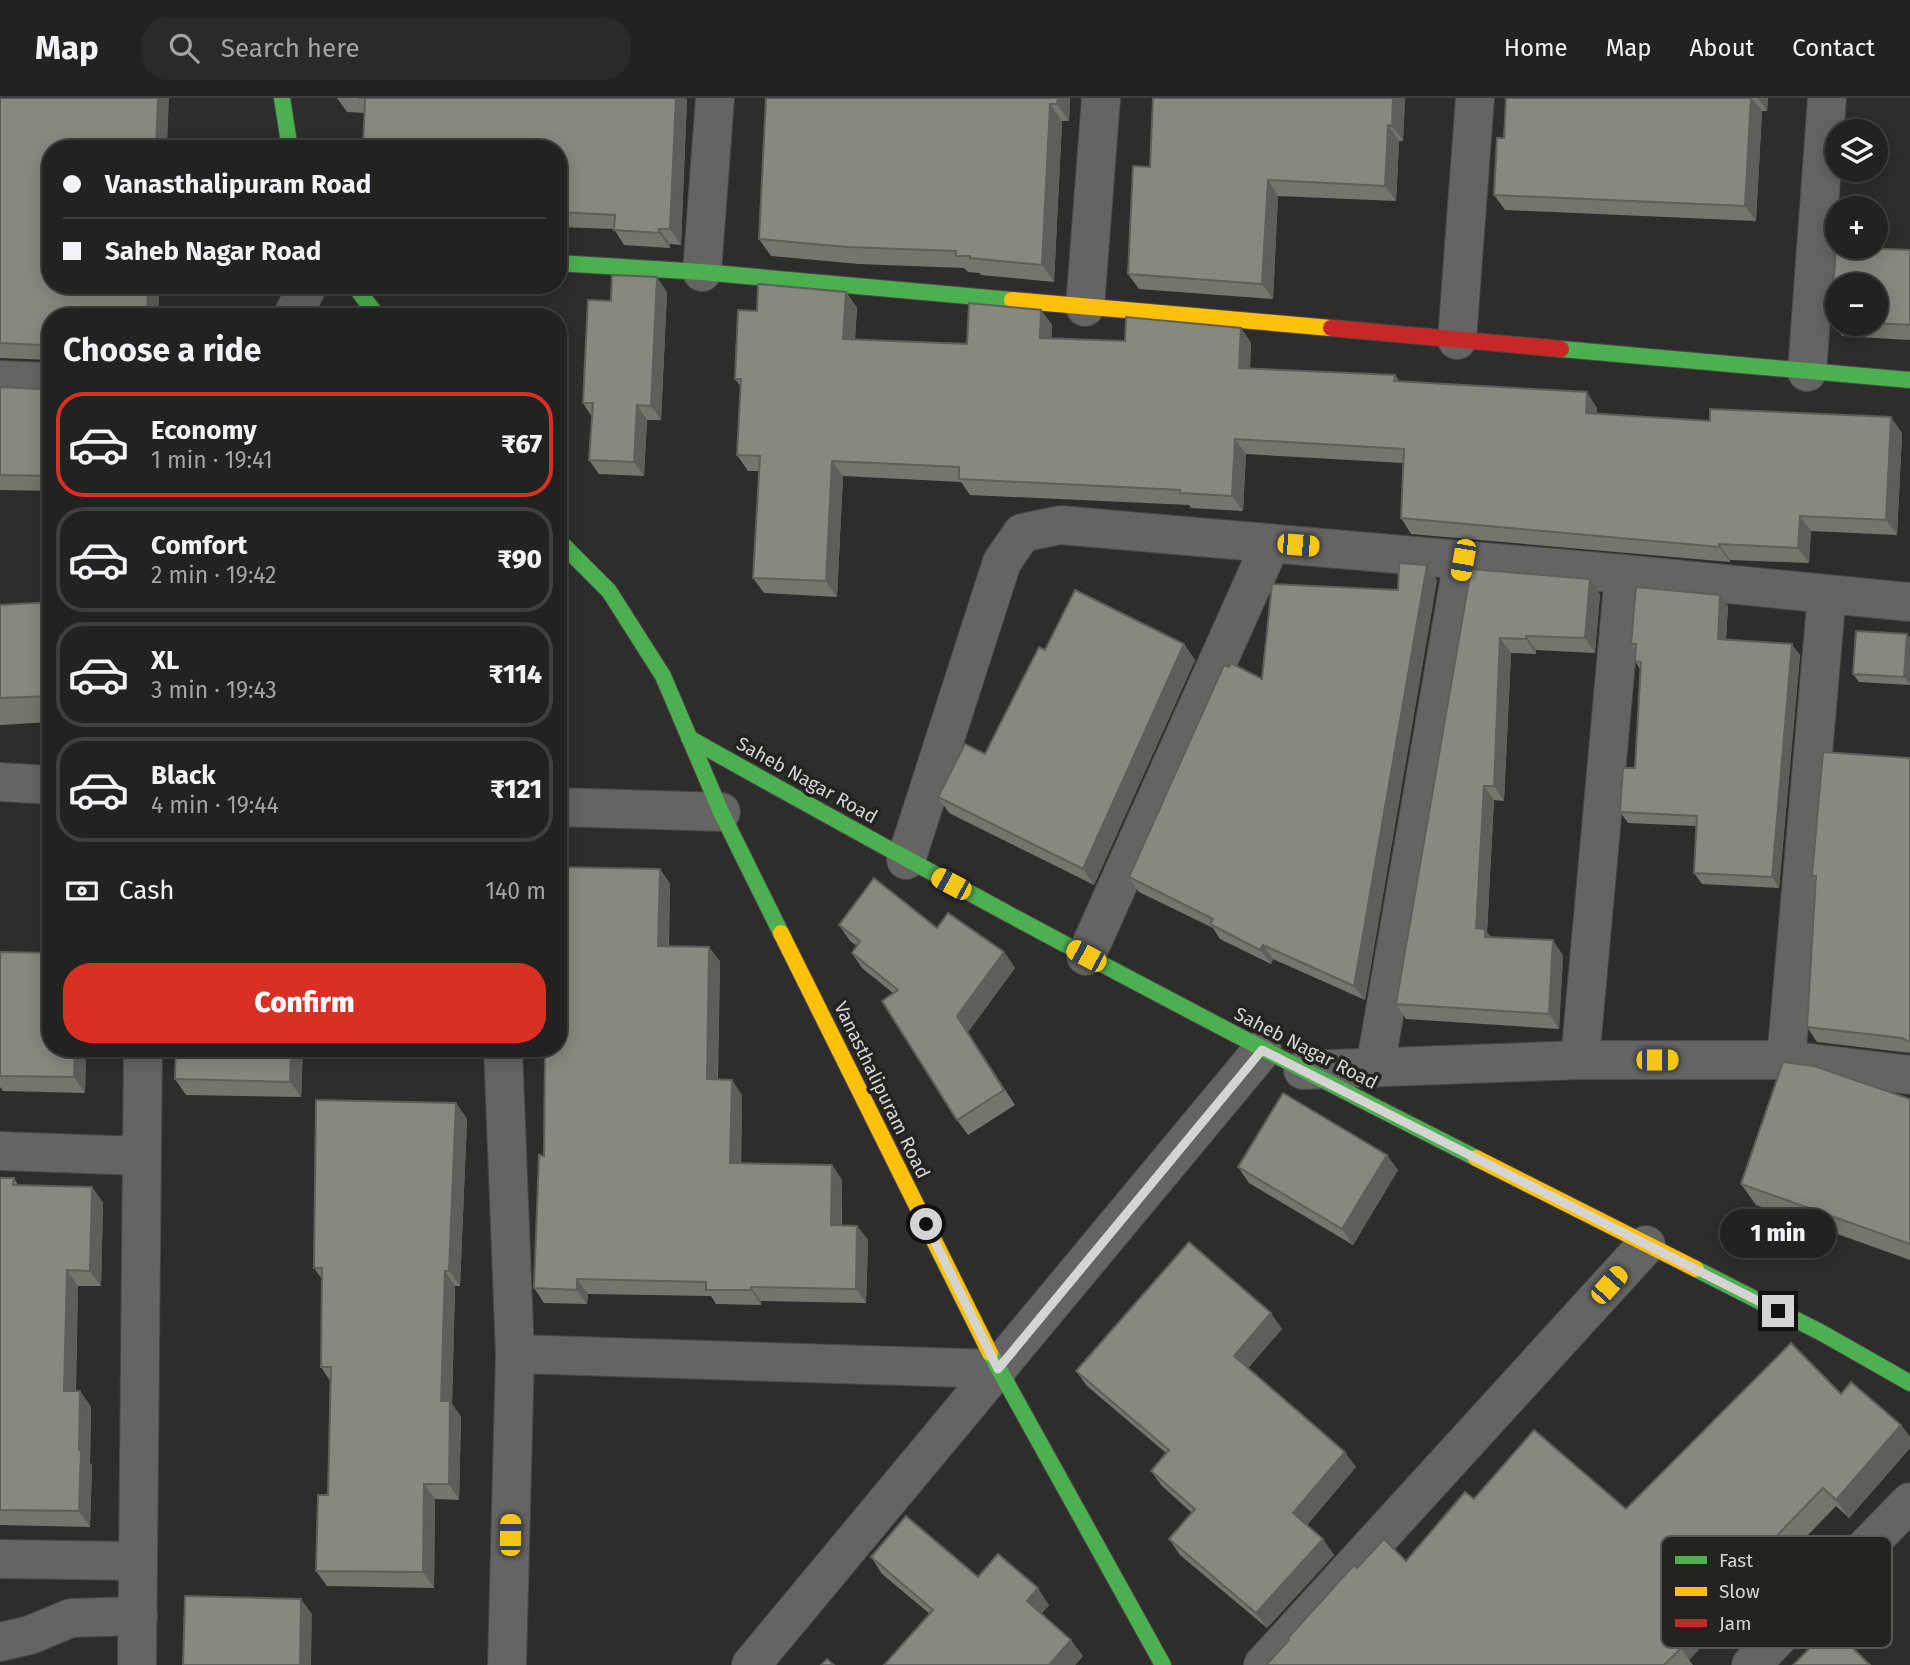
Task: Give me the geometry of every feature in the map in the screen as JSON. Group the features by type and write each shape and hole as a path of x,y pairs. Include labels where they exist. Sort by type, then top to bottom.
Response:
{"street":[{"path":"282,98 289,140"},
{"path":"702,272 715,98"},
{"path":"1085,307 1101,98"},
{"path":"1457,340 1475,98"},
{"path":"1807,372 1827,98"},
{"path":"567,264 702,272 1910,380"},
{"path":"0,380 42,382"},
{"path":"906,860 1002,562 1021,533 1060,525 1910,602"},
{"path":"1086,956 1270,543"},
{"name":"Vanasthalipuram Road","path":"567,549 609,591 663,676 720,812 998,1369 1163,1665"},
{"path":"1375,1068 1463,560"},
{"path":"1580,1060 1624,574"},
{"path":"1786,1060 1827,594"},
{"name":"Saheb Nagar Road","path":"690,738 906,860 1262,1050 1822,1333 1910,1383"},
{"path":"0,782 42,784"},
{"path":"567,807 720,812"},
{"path":"751,1665 1262,1050"},
{"path":"137,1665 143,1057"},
{"path":"503,1057 515,1354 508,1665"},
{"path":"1303,1070 1580,1060 1786,1060 1910,1075"},
{"path":"0,1151 141,1156"},
{"path":"1263,1665 1646,1245"},
{"path":"515,1354 998,1369"},
{"path":"1877,1536 1910,1502"},
{"path":"0,1559 138,1561"},
{"path":"0,1642 30,1635 71,1618 138,1616"},
{"path":"1751,1665 1768,1648"}],"building":[{"path":"0,98 158,98 156,140 42,140 42,294 148,294 147,308 42,308 42,345 0,343"},
{"path":"365,98 676,98 670,229 659,229 659,233 614,230 615,215 567,212 567,140 363,140"},
{"path":"766,98 1058,98 1057,104 1050,104 1042,265 956,256 956,251 847,247 759,239"},
{"path":"1153,98 1393,98 1392,126 1388,125 1385,186 1268,180 1262,284 1128,274 1133,166 1150,167"},
{"path":"1506,98 1751,98 1745,206 1494,195 1497,138 1504,138"},
{"path":"1888,249 1910,250 1910,325 1888,324 1888,273 1834,273 1835,259 1888,259"},
{"path":"612,275 657,277 651,406 637,405 634,462 589,460 593,403 583,403 588,300 611,301"},
{"path":"758,284 846,292 843,339 967,344 969,303 1041,310 1040,338 1125,341 1126,317 1241,328 1239,368 1395,375 1394,381 1587,392 1586,413 1710,421 1710,409 1891,417 1886,520 1800,516 1798,548 1719,544 1719,547 1401,518 1404,449 1235,439 1232,496 1180,493 1180,490 959,479 959,467 832,461 826,581 753,578 760,456 737,455 741,379 735,379 738,310 757,311"},
{"path":"0,387 42,388 42,476 0,475"},
{"path":"1399,563 1427,565 1354,986 1263,945 1260,950 1210,924 1213,919 1129,877 1224,665 1229,667 1231,663 1262,679 1272,584 1398,590"},
{"path":"1471,569 1590,579 1585,638 1500,638 1494,786 1484,786 1476,928 1485,929 1485,937 1553,940 1549,1014 1396,1004"},
{"path":"1636,587 1720,595 1718,639 1792,644 1772,877 1694,873 1697,816 1620,812 1623,768 1635,768 1641,662 1635,661 1636,644 1631,644"},
{"path":"1075,590 1184,644 1083,869 938,797 965,744 985,754 1039,647 1045,650"},
{"path":"42,603 42,696 0,698 0,605"},
{"path":"1856,631 1907,634 1904,677 1853,674"},
{"path":"1823,752 1910,758 1910,1042 1902,1038 1807,1027 1816,876 1812,876"},
{"path":"567,867 660,869 658,946 709,947 707,1079 732,1080 730,1163 832,1165 831,1225 857,1226 856,1289 751,1287 751,1290 706,1290 706,1282 577,1279 577,1290 534,1288 539,1155 544,1156 545,1057 567,1057"},
{"path":"874,878 937,928 948,913 1004,952 957,1016 1004,1090 957,1120 882,1001 898,990 852,953 860,941 839,925"},
{"path":"0,952 42,953 42,1057 75,1057 74,1077 0,1076"},
{"path":"176,1057 291,1057 290,1082 175,1079"},
{"path":"1783,1062 1814,1066 1910,1099 1910,1244 1741,1184"},
{"path":"1283,1093 1387,1155 1342,1229 1238,1167"},
{"path":"316,1100 456,1103 449,1271 445,1271 441,1401 450,1401 449,1484 424,1484 423,1572 316,1571 318,1495 328,1495 331,1367 321,1367 322,1268 314,1268"},
{"path":"0,1178 14,1178 13,1185 92,1187 90,1271 67,1270 64,1391 80,1391 79,1511 0,1510"},
{"path":"1189,1242 1271,1313 1234,1356 1345,1452 1293,1513 1323,1539 1256,1613 1169,1539 1195,1509 1151,1471 1169,1450 1076,1371"},
{"path":"1791,1343 1841,1394 1851,1382 1901,1425 1836,1500 1823,1488 1777,1536 1661,1536 1661,1648 1681,1648 1664,1665 1266,1665 1354,1565 1357,1568 1384,1539 1406,1561 1465,1492 1474,1499 1534,1430 1626,1509"},
{"path":"906,1516 978,1577 998,1554 1038,1588 1027,1601 1071,1640 1049,1665 884,1665 933,1610 871,1557"},
{"path":"185,1596 301,1599 300,1665 183,1665"},
{"path":"1810,1648 1853,1648 1870,1665 1793,1665"},
{"path":"827,1659 834,1665 821,1665"}],"traffic: fast":[{"path":"282,98 289,140"},
{"path":"567,264 702,272 1012,300"},
{"path":"361,294 371,308"},
{"path":"1561,349 1910,380"},
{"path":"567,549 609,591 663,676 721,812 781,933"},
{"path":"689,738 1080,952 1476,1158"},
{"path":"1696,1269 1822,1333 1910,1383"},
{"path":"990,1353 1163,1665"}],"traffic: slow":[{"path":"1012,300 1331,328"},
{"path":"781,933 990,1353"},
{"path":"1476,1158 1696,1269"}],"traffic: jam":[{"path":"1331,328 1561,349"}],"route":[{"path":"926,1224 998,1369 1262,1050 1778,1311"}]}
